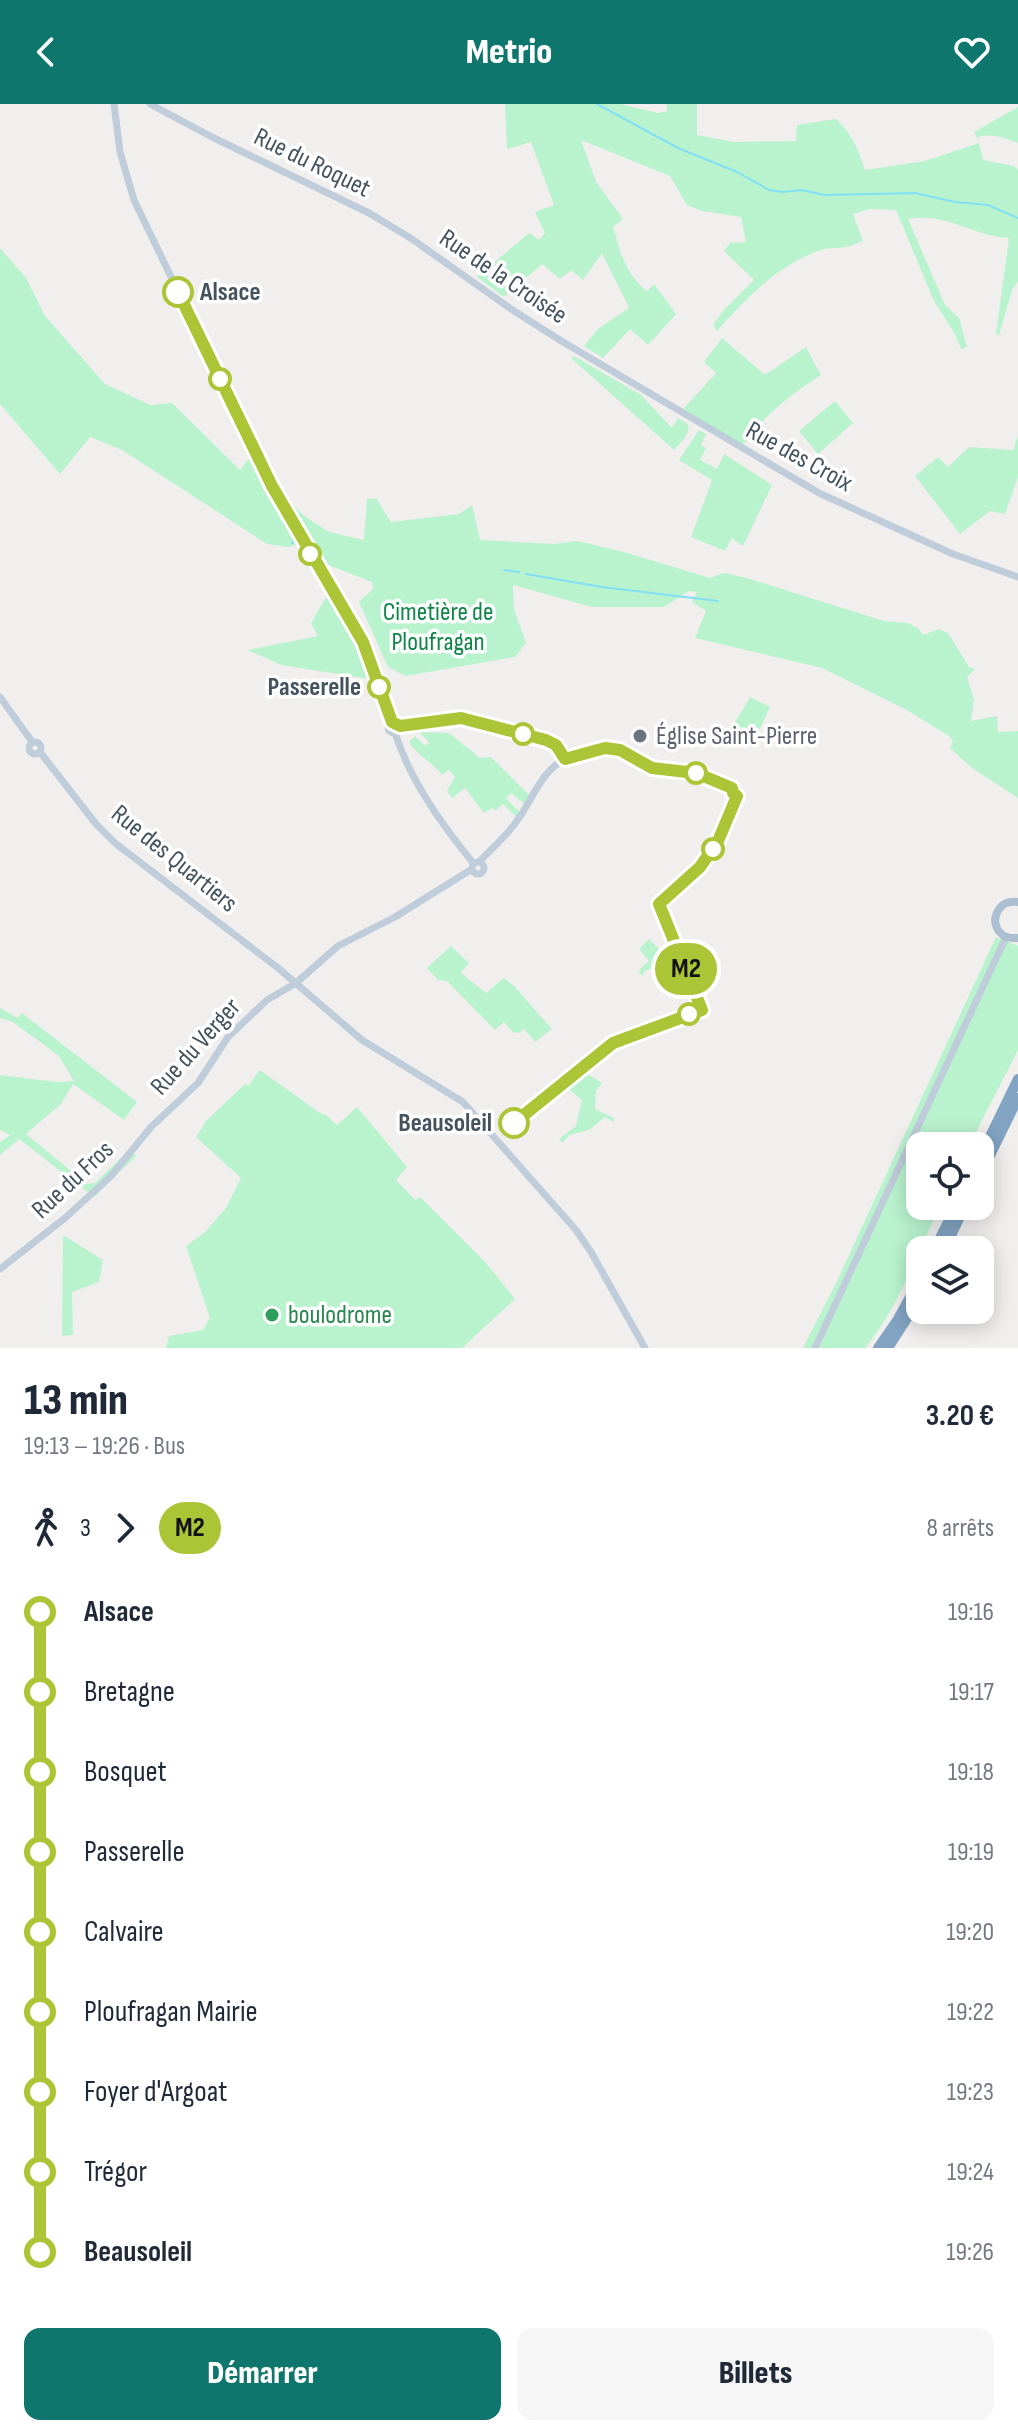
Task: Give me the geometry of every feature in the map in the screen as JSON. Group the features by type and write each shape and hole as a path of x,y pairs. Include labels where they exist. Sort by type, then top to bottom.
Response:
{"highway":[{"path":"992,1132 1018,1079"},
{"path":"994,1147 1018,1098"},
{"path":"878,1348 906,1304"},
{"path":"888,1348 906,1320"}],"main road":[{"path":"1018,902 1004,904 995,915 997,929 1006,937 1018,938"}],"street":[{"path":"114,104 120,152 134,200 272,486 363,642 392,722 400,726 395,733 415,777 442,824 475,865"},
{"name":"Rue du Roquet","path":"150,104 335,195 412,239"},
{"name":"Rue de la Croisée","path":"412,239 511,309 572,347"},
{"name":"Rue des Croix","path":"572,347 819,493 953,554 1018,577"},
{"name":"Rue des Quartiers","path":"0,697 33,743 30,751 35,754 40,752 96,824 115,843 296,983 362,1040 463,1102 576,1230 645,1348"},
{"name":"Rue du Verger","path":"135,1149 151,1127 198,1083 237,1027 267,1000 296,983 338,946 395,917 475,865 518,820 552,767 565,759"},
{"path":"815,1348 1006,937"},
{"name":"Rue du Fros","path":"0,1269 65,1218 135,1149"}],"green space":[{"path":"505,104 620,104 658,113 667,111 667,104 697,104 697,135 734,142 796,141 797,125 836,119 854,142 865,170 925,161 979,143 983,160 1014,166 1018,170 1018,281 1012,290 999,335 996,334 1009,238 947,221 908,219 945,305 959,318 967,347 961,349 934,301 896,210 869,209 853,214 863,241 847,247 824,249 791,264 751,295 717,331 713,325 723,311 754,280 724,251 730,243 746,242 741,217 702,211 687,205 670,176 581,140 596,182 623,219 613,227 629,270 647,291 654,284 676,314 648,345 630,329 603,358 584,346 598,329 629,308 602,253 583,280 571,270 560,279 542,264 504,297 477,277 529,233 539,240 545,233 535,212 554,205 531,142 507,149"},
{"path":"1018,107 1018,143 992,136 977,138 974,132"},
{"name":"Cimetière de Ploufragan","path":"0,248 26,278 45,316 105,384 150,405 172,403 240,470 250,457 303,515 329,532 364,540 367,499 376,498 391,522 459,514 472,505 480,540 554,544 577,541 710,578 724,573 747,578 884,621 908,623 923,635 939,629 948,633 969,667 975,669 967,677 974,700 971,721 997,716 998,732 1018,731 1018,798 972,768 950,748 953,741 949,736 907,710 822,668 695,638 706,611 692,602 697,592 689,591 664,607 592,607 513,585 514,609 526,643 515,657 406,676 388,667 359,602 373,589 372,582 323,563 310,541 289,547 267,544 122,450 90,437 60,474 0,404"},
{"path":"722,338 765,375 806,347 821,375 778,407 742,446 683,409 716,373 704,362"},
{"path":"574,356 641,395 672,428 678,418 688,424 688,432 682,441 674,450 571,358"},
{"path":"835,401 853,423 818,454 799,431"},
{"path":"699,430 706,434 701,445 706,448 700,460 717,469 724,454 772,485 743,546 732,538 725,551 691,537 712,480 679,460"},
{"path":"1018,435 1018,477 1005,514 990,511 960,534 915,476 938,457 948,467 969,447 1013,450"},
{"path":"328,594 357,643 370,679 281,665 248,650 318,636 311,623"},
{"path":"750,697 770,707 751,748 730,739 728,734"},
{"path":"419,732 449,733 480,758 491,757 531,797 526,805 511,793 506,798 521,814 519,819 503,804 495,811 493,808 484,813 465,788 452,798 447,791 455,777 449,770 442,775 409,742 415,736 425,746 429,742"},
{"path":"996,937 1018,946 1018,1050 976,1132 906,1132 906,1220 934,1220 927,1236 906,1236 906,1282 865,1348 803,1348"},
{"path":"649,939 661,951 672,940 680,960 645,971 642,976 638,971 649,961 639,949"},
{"path":"451,946 469,963 461,973 486,993 504,978 552,1029 535,1042 524,1029 519,1033 513,1032 504,1022 495,1030 447,981 438,980 427,968"},
{"path":"0,1008 18,1018 22,1013 137,1102 124,1120 73,1084 61,1104 26,1134 87,1184 95,1183 130,1149 136,1156 94,1197 19,1139 0,1155 0,1142 10,1135 0,1130 0,1075 74,1081 59,1056 13,1022 0,1018"},
{"path":"260,1070 337,1125 357,1107 407,1167 396,1180 415,1200 420,1197 485,1262 515,1299 462,1348 166,1348 169,1336 203,1330 210,1318 186,1246 205,1232 226,1208 241,1178 196,1137 206,1121 245,1084 248,1086"},
{"path":"584,1072 602,1083 596,1091 595,1109 614,1118 614,1122 605,1117 589,1130 569,1135 563,1143 559,1139 576,1126 582,1100 565,1086"},
{"path":"63,1235 103,1260 99,1282 72,1292 73,1335 62,1336"}],"waterway":[{"path":"597,104 678,148 737,172 769,190 802,190 824,195 915,193 988,205 1018,218"},
{"path":"292,543 297,540"},
{"path":"504,570 519,572"},
{"path":"526,574 718,601"}],"bus line":[{"name":"M2","path":"178,292 272,486 363,642 392,722 400,726 458,718 472,720 546,740 556,745 565,759 605,748 620,750 652,768 696,773 732,788 737,796 718,841 700,867 659,904 702,1010 613,1043 514,1123"}],"place":[{"name":"Alsace","path":"178,292"},
{"name":"Passerelle","path":"379,687"},
{"name":"Église Saint-Pierre","path":"640,736"},
{"name":"Beausoleil","path":"514,1123"},
{"name":"boulodrome","path":"272,1315"}]}
